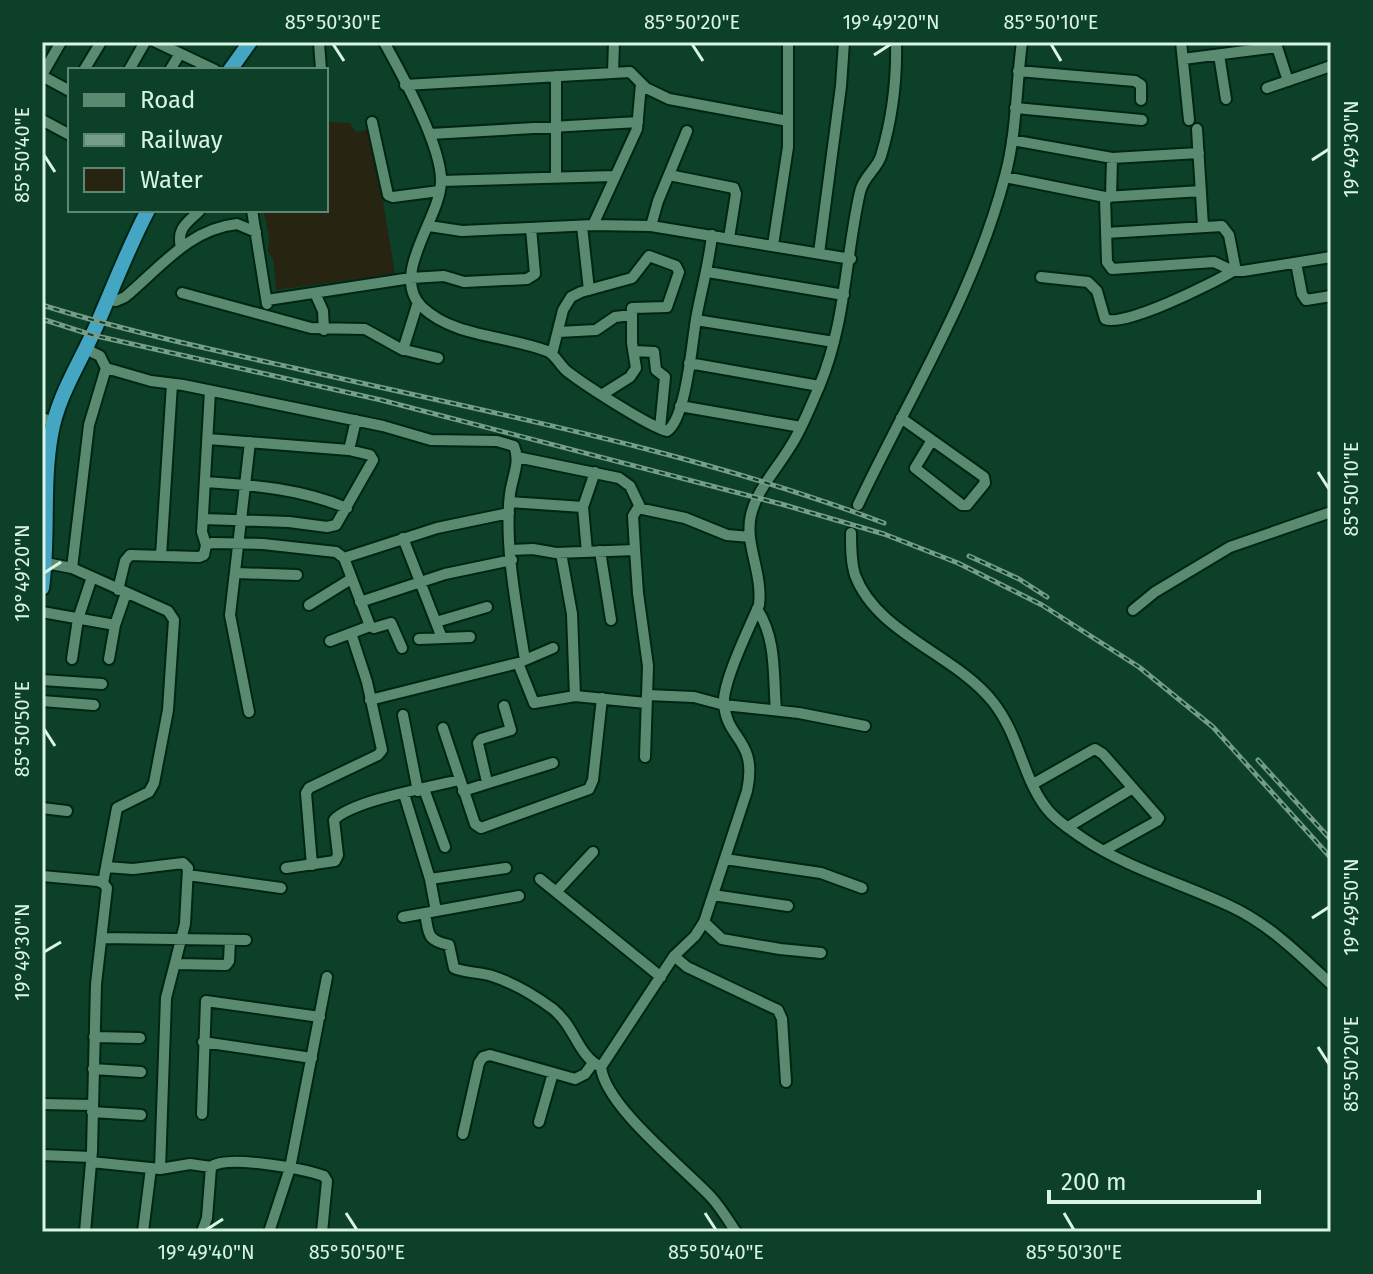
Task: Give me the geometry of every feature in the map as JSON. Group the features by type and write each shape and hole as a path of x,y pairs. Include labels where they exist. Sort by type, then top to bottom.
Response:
{"highway":[{"path":"231,68 250,42"},
{"path":"42,588 46,563 45,453 48,420 86,349 147,212"}],"street":[{"path":"61,42 42,75 68,90"},
{"path":"85,68 101,42"},
{"path":"130,68 145,42"},
{"path":"156,42 210,68"},
{"path":"319,42 321,68"},
{"path":"384,42 430,134 440,186 429,226 412,263 411,278 418,302 403,350"},
{"path":"613,73 614,42"},
{"path":"773,245 785,174 788,42"},
{"path":"819,253 844,42"},
{"path":"463,1134 483,1057 490,1055 579,1078 597,1065 674,956 695,936 704,922 747,791 748,754 729,721 724,705 729,680 757,609 760,593 750,537 751,513 801,427 834,342 851,259 860,190 882,154 894,97 896,42"},
{"path":"858,505 939,345 982,250 1005,177 1022,42"},
{"path":"1181,42 1189,120"},
{"path":"1205,42 1213,55 1226,99"},
{"path":"1183,59 1252,46 1277,47 1288,81"},
{"path":"171,68 179,55"},
{"path":"1267,88 1331,66"},
{"path":"1018,71 1135,81 1141,85 1141,100"},
{"path":"405,85 634,73 641,84 669,99 788,121"},
{"path":"556,76 556,178"},
{"path":"589,290 588,226 635,136 641,84"},
{"path":"1015,108 1142,120"},
{"path":"42,120 68,134"},
{"path":"372,122 388,195 393,197 440,186 614,176"},
{"path":"430,134 638,122"},
{"path":"1197,129 1203,226"},
{"path":"651,226 687,131"},
{"path":"1012,140 1112,158 1199,153"},
{"path":"1112,158 1106,233 1107,262 1112,269 1214,262 1233,271"},
{"path":"669,175 734,188 736,194 729,238"},
{"path":"1005,177 1108,197 1201,191"},
{"path":"181,247 179,238 184,224 198,212"},
{"path":"252,212 268,314"},
{"path":"107,299 116,301 125,297 199,235 230,225 243,225 256,232"},
{"path":"1106,233 1216,225 1226,230 1234,261 1233,271"},
{"path":"429,226 462,231 651,226 851,259"},
{"path":"267,300 411,278 444,276 464,282 530,278 535,274 531,228"},
{"path":"418,302 440,320 461,329 552,354 568,372 660,428 670,429 680,406 708,272 712,235"},
{"path":"552,354 567,302 576,294 632,278 649,256 678,267 667,307 634,307 632,315 637,362 634,373 603,394"},
{"path":"1041,277 1088,282 1097,291 1105,319 1112,322 1146,312 1233,271 1331,257"},
{"path":"1296,263 1306,300 1331,296"},
{"path":"708,272 844,295"},
{"path":"182,293 324,330 365,329 403,350 438,358"},
{"path":"315,293 324,316 324,330"},
{"path":"558,332 596,330 615,317 632,315"},
{"path":"696,320 834,342"},
{"path":"72,568 89,425 106,368 100,356 86,349"},
{"path":"634,351 654,352 657,356 656,370 665,377 660,428"},
{"path":"689,363 819,386"},
{"path":"106,368 151,381 356,420 431,440 510,444 516,450 517,457 509,507 521,661 534,703 575,696 646,699 694,697 724,705 776,710 865,726"},
{"path":"161,556 172,384"},
{"path":"109,659 127,557 204,555 206,545 202,532 210,391"},
{"path":"680,406 801,427"},
{"path":"901,418 932,440 984,477 985,483 967,505 962,505 915,468 932,440"},
{"path":"349,450 356,420"},
{"path":"203,519 327,527 339,522 373,460 370,455 349,450 208,439"},
{"path":"249,712 230,615 250,442"},
{"path":"517,457 625,481 641,509"},
{"path":"587,552 583,507 595,472"},
{"path":"205,482 300,492 347,508"},
{"path":"344,558 509,507 583,507"},
{"path":"645,757 647,646 638,593 633,512 641,509 694,521 727,535 750,537"},
{"path":"1133,610 1155,592 1230,547 1331,512"},
{"path":"851,533 854,572 864,592 890,622 960,671 992,701 1012,730 1033,784 1050,812 1105,850 1244,913 1269,928 1331,984"},
{"path":"403,538 442,638"},
{"path":"206,545 238,544 339,553 344,558 370,626"},
{"path":"360,602 533,549 561,553 635,550"},
{"path":"600,551 611,620"},
{"path":"561,553 574,626 575,696"},
{"path":"46,563 72,568 168,611 175,625 168,710 154,783 149,792 117,808 103,883 107,892 96,984 91,1159 85,1232"},
{"path":"236,573 297,575"},
{"path":"72,659 78,619 92,577"},
{"path":"309,605 351,579"},
{"path":"436,622 487,607"},
{"path":"757,609 767,627 772,647 776,710"},
{"path":"42,612 115,625"},
{"path":"330,641 370,626 374,628 391,623 402,648"},
{"path":"312,865 306,793 309,788 381,753 351,633"},
{"path":"419,639 470,637"},
{"path":"370,700 521,661 553,648"},
{"path":"42,680 102,684"},
{"path":"443,728 478,829 589,789 593,780 602,698"},
{"path":"42,701 94,705"},
{"path":"487,782 478,743 481,739 511,730 504,706"},
{"path":"403,715 421,790 445,847"},
{"path":"1033,784 1095,749 1103,754 1158,815 1158,820 1105,850"},
{"path":"286,868 331,862 337,858 335,818 361,806 421,790 487,782 553,763"},
{"path":"1068,827 1133,788"},
{"path":"404,794 430,879 430,937 436,943 449,945 454,968 492,976 523,989 568,1024 583,1052 597,1065 621,1105 713,1199 736,1232"},
{"path":"42,808 67,811"},
{"path":"556,892 593,852"},
{"path":"725,859 821,873 862,888"},
{"path":"106,867 133,869 187,865 182,940 166,998 156,1168 143,1232"},
{"path":"430,879 506,868"},
{"path":"188,875 281,888"},
{"path":"42,876 103,883"},
{"path":"540,879 661,977"},
{"path":"713,895 788,906"},
{"path":"403,917 519,896"},
{"path":"704,922 722,939 821,953"},
{"path":"102,938 246,940"},
{"path":"176,964 226,965 230,940"},
{"path":"674,956 687,967 778,1010 782,1019 786,1082"},
{"path":"269,1232 290,1168 327,977"},
{"path":"202,1114 205,1004 209,1000 320,1017"},
{"path":"94,1037 140,1038"},
{"path":"203,1042 312,1058"},
{"path":"93,1069 141,1072"},
{"path":"539,1122 553,1073"},
{"path":"42,1104 141,1115"},
{"path":"42,1155 156,1168 190,1164 211,1167 222,1161 321,1174 326,1178 322,1232"},
{"path":"202,1232 207,1218 211,1167"}],"water":[{"path":"328,122 350,123 356,132 371,129 395,274 276,290 273,259 268,251 269,236 263,212 328,212"}],"railway":[{"path":"42,305 167,339 666,454 884,523"},
{"path":"42,319 92,335 381,400 781,504 884,534 958,563 1042,605 1139,667 1213,727 1331,858"},
{"path":"969,556 1019,579 1047,597"},
{"path":"1258,760 1331,840"}]}
